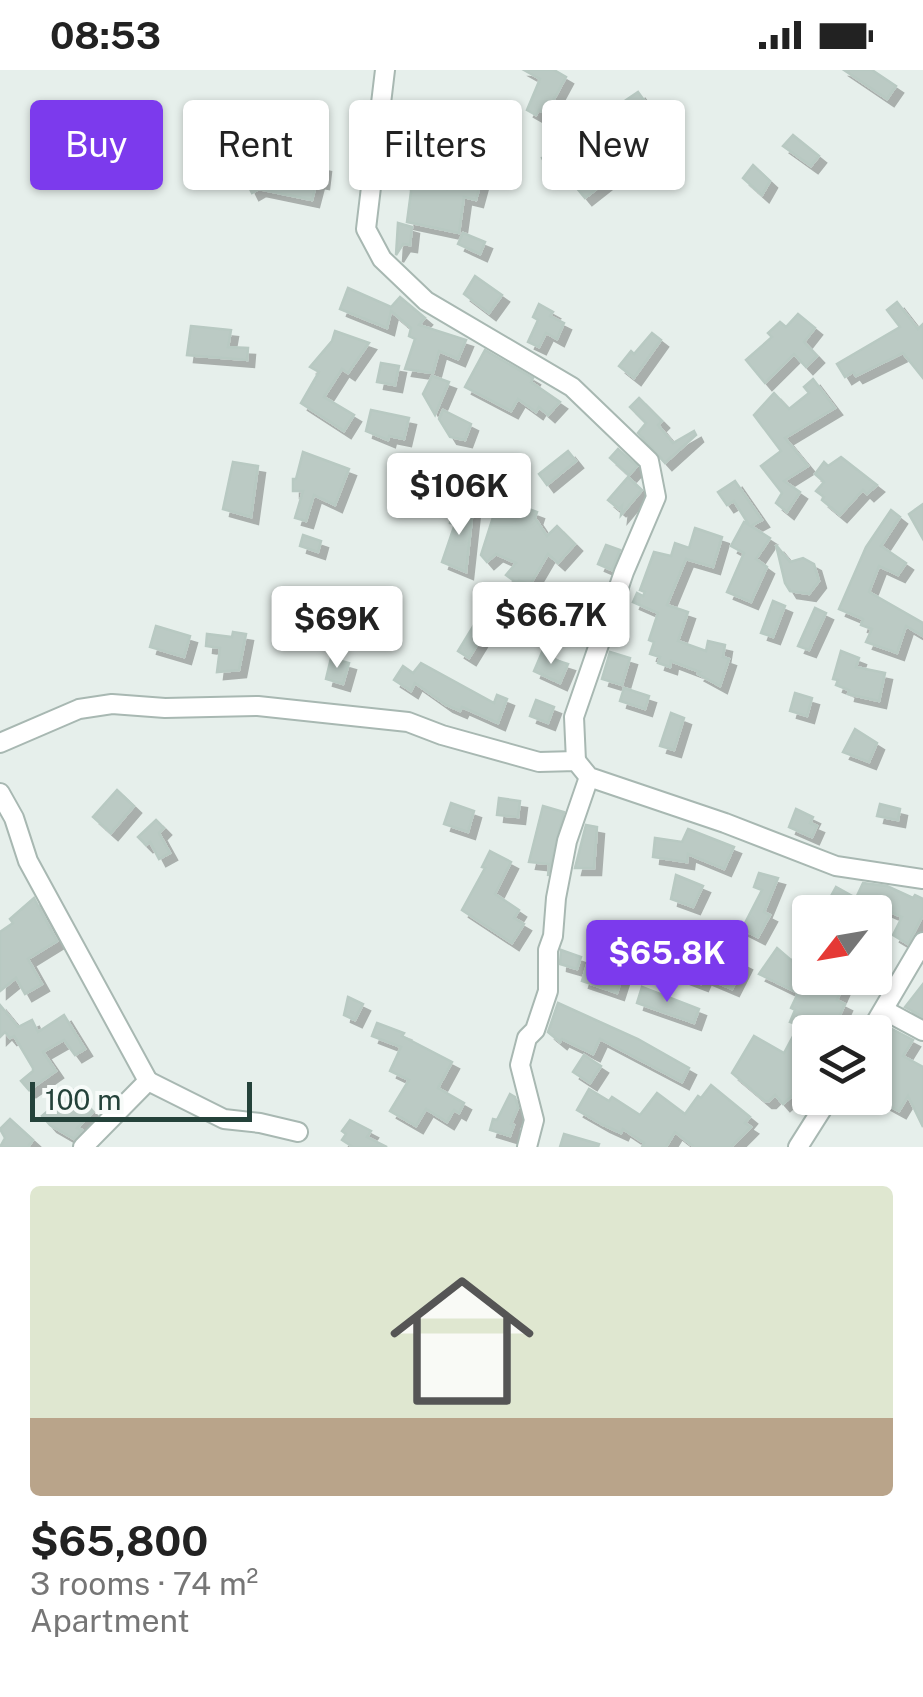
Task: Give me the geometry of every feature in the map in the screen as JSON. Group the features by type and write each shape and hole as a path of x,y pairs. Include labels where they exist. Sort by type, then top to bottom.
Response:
{"street":[{"path":"385,70 366,229 382,259 426,301 572,386 649,461 656,496 624,572 574,716 576,761 589,777 836,866 923,879"},
{"path":"0,743 79,709 112,704 165,708 258,706 408,722 540,762 576,761"},
{"path":"527,1147 534,1120 520,1065 527,1038 535,1030 548,991 548,950 556,898 568,841 589,777"},
{"path":"0,793 14,818 28,861 148,1081 224,1119 298,1132"},
{"path":"881,1015 923,942"},
{"path":"884,1010 923,1032"},
{"path":"83,1147 148,1081"},
{"path":"798,1147 818,1115"}],"building":[{"path":"524,70 554,70 566,77 554,100 542,100 542,112 536,115 527,110 540,79"},
{"path":"844,70 872,70 896,86 887,99"},
{"path":"638,92 644,100 626,100"},
{"path":"793,135 819,156 811,166 783,146"},
{"path":"753,165 770,181 762,195 743,178"},
{"path":"264,190 315,190 312,200"},
{"path":"411,190 479,190 476,200 464,197 459,233 407,222"},
{"path":"578,190 595,190 585,198"},
{"path":"398,223 412,227 410,245 403,244 396,255"},
{"path":"463,233 485,242 480,254 458,244"},
{"path":"475,276 502,295 489,313 464,294"},
{"path":"348,288 391,307 400,297 425,318 419,325 466,340 458,359 439,351 433,373 405,369 415,339 409,336 411,328 391,311 387,328 340,309"},
{"path":"897,302 918,329 923,324 923,378 903,353 856,376 853,372 845,377 837,364 900,327 887,310"},
{"path":"539,304 564,323 557,339 546,333 539,347 528,342 538,320 533,317"},
{"path":"798,314 815,328 804,342 817,356 806,367 794,354 765,383 746,360 772,337 768,333 780,322 786,327"},
{"path":"191,326 231,330 228,347 248,348 247,360 187,355"},
{"path":"335,331 369,343 348,373 342,369 324,397 354,415 344,431 301,403 319,372 310,367 332,341"},
{"path":"652,333 661,340 634,378 619,366"},
{"path":"485,350 533,378 531,382 560,402 548,415 518,399 511,411 465,387"},
{"path":"381,363 399,366 395,385 377,382"},
{"path":"432,376 449,382 435,415 423,394"},
{"path":"813,379 835,408 785,438 808,466 784,481 800,492 787,512 776,503 782,493 761,466 781,451 754,415 774,393 789,409 809,393 804,387"},
{"path":"639,398 662,421 658,425 673,443 694,431 696,435 665,463 638,433 646,423 630,407"},
{"path":"371,410 409,418 404,439 389,436 388,440 366,431"},
{"path":"443,410 471,424 465,440 450,437 439,419"},
{"path":"618,449 637,466 629,475 610,458"},
{"path":"568,451 576,461 547,485 539,474"},
{"path":"303,452 349,469 335,505 314,495 306,521 295,518 303,491 293,491"},
{"path":"841,457 877,485 867,494 863,490 840,515 816,491 824,482 815,474 824,462 828,466"},
{"path":"233,462 258,466 251,517 223,509"},
{"path":"628,477 642,490 621,515 622,506 619,509 608,500"},
{"path":"735,481 762,520 751,526 770,538 756,559 767,567 751,602 727,592 744,553 731,546 744,522 749,525 734,501 727,505 718,492"},
{"path":"501,492 520,498 518,505 537,512 535,518 547,536 557,526 575,544 558,563 548,554 530,585 519,580 517,583 506,575 516,563 496,554 487,562 481,555"},
{"path":"923,504 923,539 909,514"},
{"path":"452,505 473,508 466,572 442,562 455,524 450,523"},
{"path":"891,510 900,517 881,546 906,563 898,575 879,566 869,592 923,623 923,636 906,626 897,653 866,642 872,629 861,625 863,619 839,609 866,547"},
{"path":"695,528 722,537 713,567 686,559 667,605 688,612 678,641 706,651 708,641 725,645 723,657 729,659 720,686 700,672 671,661 670,667 658,663 660,657 650,654 654,642 649,640 658,613 633,602 637,593 643,596 645,592 640,590 654,552 671,556 675,543 689,548"},
{"path":"303,535 321,541 318,552 300,546"},
{"path":"606,545 620,550 612,570 598,564"},
{"path":"776,545 790,562 803,558 814,564 819,581 809,594 790,591"},
{"path":"773,601 785,606 773,637 761,633"},
{"path":"815,608 826,613 809,650 798,646"},
{"path":"477,620 488,627 469,658 458,651"},
{"path":"156,626 190,636 184,657 150,647"},
{"path":"233,632 246,634 239,670 217,672 220,648 206,646 207,634 232,637"},
{"path":"543,650 554,655 552,659 568,664 560,683 534,671"},
{"path":"841,651 859,658 856,667 885,673 879,701 848,694 849,690 836,685 838,680 833,679"},
{"path":"610,652 630,658 622,685 602,679"},
{"path":"331,658 349,663 343,684 326,679"},
{"path":"421,663 494,703 497,695 507,699 498,723 462,707 460,711 446,705 415,683 411,691 394,680 403,666 413,673"},
{"path":"624,688 649,696 645,709 620,701"},
{"path":"795,693 812,698 807,716 790,711"},
{"path":"536,700 554,707 548,723 530,716"},
{"path":"671,713 684,718 674,750 660,746"},
{"path":"855,729 877,743 869,762 843,752"},
{"path":"117,790 134,806 111,833 93,817"},
{"path":"499,798 520,801 518,817 497,815"},
{"path":"451,803 474,811 468,832 444,824"},
{"path":"880,804 900,809 898,820 877,816"},
{"path":"543,806 564,812 548,876 549,864 529,862"},
{"path":"796,809 813,817 810,823 817,826 812,837 789,827"},
{"path":"156,820 164,828 159,833 170,853 159,859 150,842 146,845 138,837"},
{"path":"586,825 597,827 594,868 575,868"},
{"path":"688,829 734,847 724,869 688,854 687,862 653,857 655,838 682,842"},
{"path":"490,851 511,862 495,894 519,910 514,918 524,924 512,943 462,910"},
{"path":"759,873 778,878 764,912 770,915 758,937 742,929 762,890 754,887"},
{"path":"676,875 703,886 693,907 671,899"},
{"path":"863,883 887,886 923,899 923,915 908,944 893,935 902,917 892,912 892,895 857,895"},
{"path":"836,887 851,895 832,895"},
{"path":"34,898 57,941 28,959 42,984 25,994 16,978 0,991 0,932"},
{"path":"661,926 692,935 688,947 721,961 725,953 745,963 732,989 704,977 701,984 649,964"},
{"path":"777,948 792,961 792,990 759,974"},
{"path":"561,950 581,957 577,969 560,964"},
{"path":"588,962 623,974 617,993 582,981"},
{"path":"923,984 923,1017 905,1007"},
{"path":"642,987 699,1009 694,1023 637,1003"},
{"path":"797,995 839,995 837,1000 845,1004 840,1015 793,1015 795,1010 791,1008"},
{"path":"348,997 363,1004 355,1020 344,1015"},
{"path":"558,1003 638,1039 689,1068 682,1082 600,1039 593,1054 562,1039 560,1042 548,1032"},
{"path":"0,1005 18,1027 32,1020 38,1032 64,1015 85,1049 75,1055 64,1040 43,1052 56,1071 29,1090 21,1081 33,1068 14,1036 10,1038 5,1032 0,1037"},
{"path":"377,1023 404,1033 402,1036 452,1062 438,1088 464,1103 459,1113 454,1110 447,1122 426,1109 416,1126 390,1111 409,1080 390,1071 401,1047 372,1036"},
{"path":"892,1029 913,1040 903,1056 923,1067 923,1127 908,1096 899,1111 892,1107"},
{"path":"754,1036 784,1053 792,1038 792,1096 783,1104 775,1095 765,1101 732,1073"},
{"path":"584,1055 601,1066 590,1083 573,1072"},
{"path":"711,1085 750,1117 745,1123 751,1127 731,1147 694,1147 675,1132 666,1147 642,1147 644,1143 623,1129 621,1133 577,1110 589,1089 609,1101 612,1097 640,1115 657,1093 685,1114"},
{"path":"73,1090 93,1112 77,1128 82,1130 74,1139 42,1116"},
{"path":"510,1094 518,1108 510,1136 490,1130"},
{"path":"10,1119 33,1140 28,1147 0,1147 5,1138 0,1129"},
{"path":"350,1120 371,1131 367,1137 387,1147 353,1147 342,1140 346,1134 342,1131"},
{"path":"564,1134 599,1144 598,1147 560,1147"}]}
